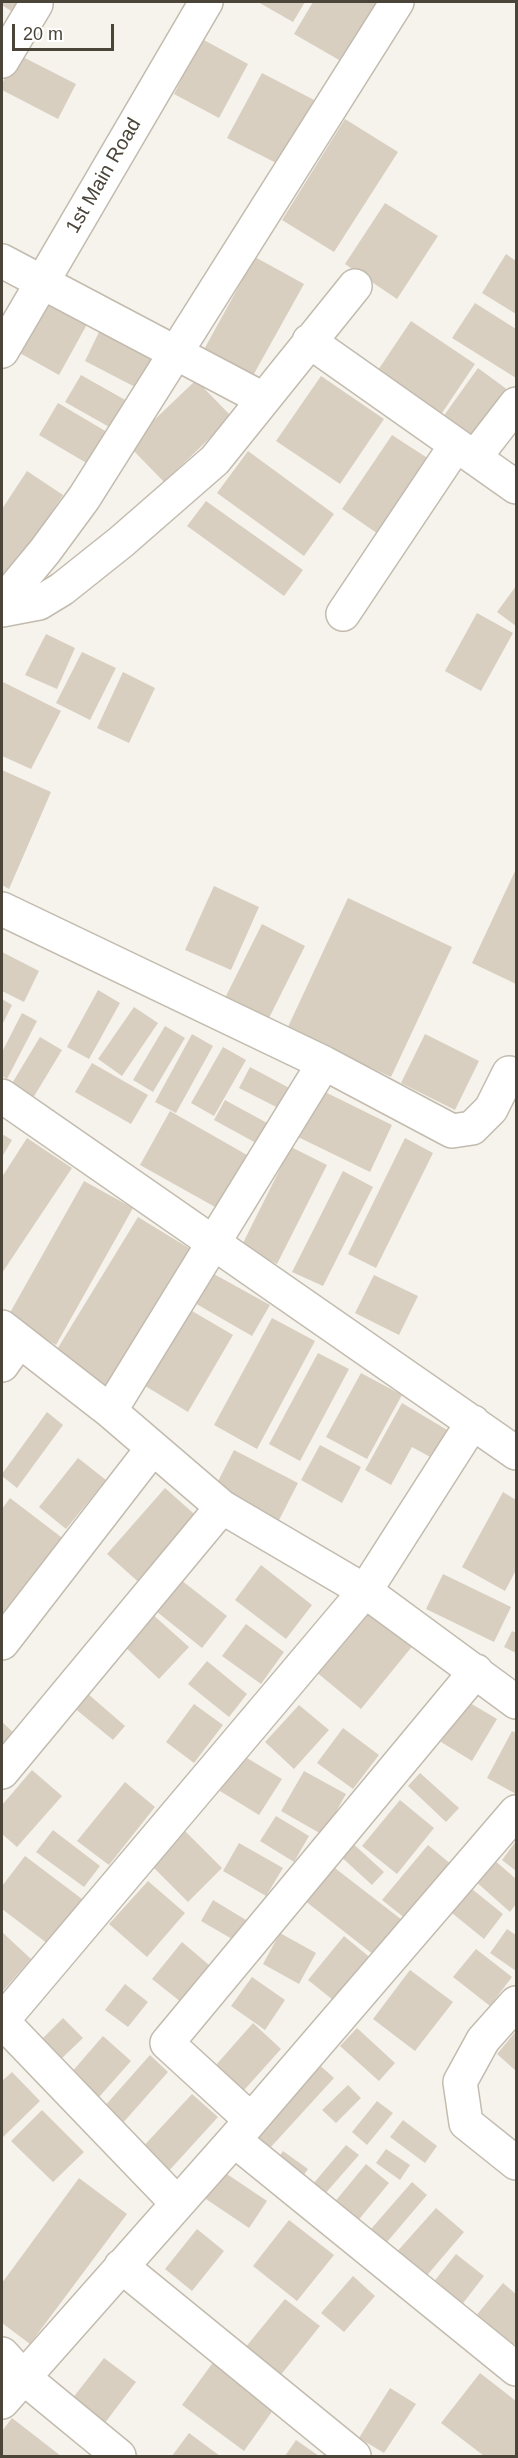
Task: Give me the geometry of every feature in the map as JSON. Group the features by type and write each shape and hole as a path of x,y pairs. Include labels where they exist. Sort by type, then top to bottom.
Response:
{"street":[{"name":"1st Main Road","path":"2,351 206,2"},
{"path":"2,603 45,551 84,498 397,2"},
{"path":"2,61 36,4"},
{"path":"2,261 263,399"},
{"path":"2,610 39,603 62,589 121,542 215,460 355,286"},
{"path":"309,341 516,487"},
{"path":"343,614 465,451 516,404"},
{"path":"2,909 324,1063 452,1131 472,1128 490,1109 509,1073"},
{"path":"110,1412 212,1242 324,1063"},
{"path":"2,1096 516,1453"},
{"path":"7,1344 110,1412 222,1508 365,1591 516,1702"},
{"path":"177,2203 2,2021 365,1591 472,1422"},
{"path":"2,1643 152,1449"},
{"path":"2,1772 222,1508"},
{"path":"476,1671 167,2043 242,2129 516,2369"},
{"path":"2,2402 12,2366 121,2266 516,1812"},
{"path":"516,2003 483,2040 460,2082 466,2123 516,2163"},
{"path":"121,2266 354,2457"},
{"path":"12,2366 119,2457"}],"building":[{"path":"2,2 30,2 20,17 2,5"},
{"path":"258,2 305,2 293,22"},
{"path":"313,2 382,2 346,64 294,34"},
{"path":"202,39 248,64 219,118 174,94"},
{"path":"17,54 76,84 58,119 2,90 2,84"},
{"path":"262,73 320,103 286,168 227,138"},
{"path":"345,119 398,152 334,252 282,220"},
{"path":"385,203 438,236 397,299 345,264"},
{"path":"506,254 516,261 516,314 482,293"},
{"path":"255,257 304,284 250,381 202,353"},
{"path":"40,294 90,319 59,375 9,347"},
{"path":"475,303 516,329 516,378 452,338"},
{"path":"411,321 475,364 438,419 374,376"},
{"path":"100,330 153,356 137,388 85,361"},
{"path":"478,368 516,396 480,450 440,421"},
{"path":"81,375 127,401 111,428 65,402"},
{"path":"321,376 384,419 340,484 276,441"},
{"path":"196,380 232,417 164,482 128,445"},
{"path":"58,403 107,432 88,464 39,435"},
{"path":"392,435 432,461 381,536 342,509"},
{"path":"248,451 334,514 304,556 217,493"},
{"path":"27,471 63,495 6,581 2,579 2,509"},
{"path":"206,501 303,570 284,596 187,526"},
{"path":"516,586 516,626 497,612"},
{"path":"477,613 513,633 481,691 445,671"},
{"path":"46,634 75,648 57,689 25,675"},
{"path":"82,652 116,668 90,720 56,703"},
{"path":"123,672 155,688 129,743 97,728"},
{"path":"3,682 61,711 31,769 2,756"},
{"path":"2,770 51,792 9,889 2,885"},
{"path":"516,869 516,984 472,963"},
{"path":"214,886 259,907 231,970 185,950"},
{"path":"348,898 452,947 391,1077 287,1029"},
{"path":"262,924 305,946 266,1024 223,1002"},
{"path":"2,952 39,971 24,1002 2,991"},
{"path":"98,990 120,1003 89,1059 67,1047"},
{"path":"2,999 12,1005 2,1025"},
{"path":"134,1007 158,1023 122,1076 98,1059"},
{"path":"22,1013 37,1021 7,1079 2,1076 2,1052"},
{"path":"165,1026 185,1038 153,1092 133,1080"},
{"path":"192,1034 213,1046 176,1113 155,1102"},
{"path":"425,1034 479,1061 455,1110 401,1083"},
{"path":"40,1037 62,1050 33,1098 11,1085"},
{"path":"223,1047 246,1060 214,1116 191,1103"},
{"path":"92,1063 148,1095 131,1124 75,1092"},
{"path":"250,1067 295,1091 284,1111 239,1088"},
{"path":"321,1090 392,1125 370,1172 298,1137"},
{"path":"225,1100 278,1129 267,1149 214,1120"},
{"path":"170,1111 254,1159 224,1212 140,1165"},
{"path":"2,1134 12,1140 2,1157"},
{"path":"27,1138 72,1168 2,1273 2,1177"},
{"path":"405,1138 433,1153 376,1268 348,1254"},
{"path":"291,1147 327,1165 277,1264 241,1247"},
{"path":"343,1171 373,1187 323,1286 292,1272"},
{"path":"84,1181 133,1208 56,1345 7,1318"},
{"path":"138,1217 197,1253 112,1392 53,1356"},
{"path":"203,1268 270,1305 252,1336 186,1298"},
{"path":"374,1275 418,1296 399,1335 355,1313"},
{"path":"187,1308 233,1335 188,1412 142,1384"},
{"path":"272,1318 315,1341 257,1449 214,1425"},
{"path":"318,1353 349,1369 300,1461 269,1444"},
{"path":"361,1373 402,1395 367,1459 326,1437"},
{"path":"402,1403 459,1437 443,1464 412,1447 391,1485 365,1470"},
{"path":"47,1412 63,1425 17,1488 2,1474"},
{"path":"320,1445 361,1467 342,1503 301,1480"},
{"path":"234,1450 298,1483 278,1522 214,1489"},
{"path":"78,1458 106,1480 66,1529 39,1507"},
{"path":"165,1488 201,1520 143,1586 107,1554"},
{"path":"503,1492 516,1500 516,1570 505,1591 462,1567"},
{"path":"10,1498 65,1540 2,1624 2,1509"},
{"path":"261,1565 312,1605 286,1639 235,1600"},
{"path":"443,1574 511,1607 494,1642 426,1609"},
{"path":"181,1580 227,1616 202,1648 156,1611"},
{"path":"373,1600 419,1638 361,1709 315,1671"},
{"path":"151,1613 189,1647 159,1679 122,1644"},
{"path":"246,1624 284,1652 261,1684 222,1656"},
{"path":"512,1631 516,1633 516,1653 504,1647"},
{"path":"207,1661 247,1694 229,1717 188,1684"},
{"path":"80,1687 125,1726 113,1740 67,1702"},
{"path":"465,1700 497,1719 472,1761 441,1742"},
{"path":"194,1704 223,1725 194,1763 166,1742"},
{"path":"299,1705 329,1730 294,1769 265,1742"},
{"path":"2,1722 16,1735 2,1751"},
{"path":"343,1728 379,1755 353,1789 317,1763"},
{"path":"512,1731 516,1733 516,1794 487,1778"},
{"path":"242,1755 282,1779 259,1815 220,1791"},
{"path":"32,1770 62,1796 17,1847 2,1834 2,1805"},
{"path":"304,1771 346,1794 323,1835 281,1811"},
{"path":"420,1773 459,1808 446,1822 408,1786"},
{"path":"125,1782 155,1807 109,1865 77,1841"},
{"path":"400,1800 434,1828 397,1874 362,1846"},
{"path":"276,1816 309,1836 294,1862 260,1841"},
{"path":"53,1830 100,1866 84,1887 36,1852"},
{"path":"185,1831 222,1868 188,1902 151,1865"},
{"path":"349,1840 384,1872 372,1885 337,1853"},
{"path":"516,1841 516,1871 502,1860"},
{"path":"239,1843 283,1868 266,1896 223,1871"},
{"path":"428,1845 452,1865 406,1919 382,1900"},
{"path":"25,1856 86,1902 52,1947 2,1909 2,1886"},
{"path":"493,1859 516,1879 516,1904 510,1912 474,1880"},
{"path":"331,1865 406,1923 379,1959 304,1900"},
{"path":"148,1881 185,1913 147,1957 109,1924"},
{"path":"467,1885 503,1914 484,1939 447,1909"},
{"path":"213,1900 251,1923 239,1943 201,1921"},
{"path":"507,1929 516,1935 516,1971 490,1953"},
{"path":"2,1932 31,1959 2,1992"},
{"path":"280,1933 316,1953 299,1984 263,1964"},
{"path":"344,1936 373,1960 338,2004 308,1980"},
{"path":"182,1942 215,1970 186,2006 152,1979"},
{"path":"476,1949 512,1977 490,2006 453,1977"},
{"path":"410,1970 453,2002 415,2051 373,2019"},
{"path":"252,1977 285,2000 265,2030 231,2006"},
{"path":"125,1984 148,2002 128,2027 105,2010"},
{"path":"63,2018 83,2038 59,2061 39,2042"},
{"path":"253,2023 281,2049 237,2098 209,2073"},
{"path":"357,2028 395,2063 379,2081 340,2046"},
{"path":"516,2031 516,2071 497,2054"},
{"path":"103,2036 131,2061 92,2105 64,2081"},
{"path":"150,2055 168,2072 114,2133 96,2116"},
{"path":"314,2060 334,2078 270,2148 250,2131"},
{"path":"12,2072 40,2101 2,2138 2,2081"},
{"path":"348,2085 361,2098 336,2123 322,2110"},
{"path":"192,2094 218,2117 166,2174 140,2150"},
{"path":"377,2101 393,2113 367,2145 352,2132"},
{"path":"42,2110 84,2152 53,2182 11,2141"},
{"path":"403,2120 437,2146 425,2163 390,2137"},
{"path":"346,2145 359,2155 324,2195 313,2184"},
{"path":"386,2149 410,2165 400,2180 376,2163"},
{"path":"283,2151 308,2169 298,2183 273,2166"},
{"path":"366,2164 389,2183 356,2223 333,2204"},
{"path":"218,2168 267,2201 249,2228 200,2195"},
{"path":"79,2178 127,2214 30,2344 2,2323 2,2283"},
{"path":"412,2182 427,2195 387,2242 371,2229"},
{"path":"436,2208 464,2232 423,2280 394,2255"},
{"path":"289,2220 334,2255 297,2301 253,2266"},
{"path":"197,2229 224,2251 192,2291 165,2269"},
{"path":"456,2254 484,2276 457,2311 428,2289"},
{"path":"353,2276 375,2296 344,2332 321,2313"},
{"path":"503,2283 516,2294 516,2342 506,2354 470,2323"},
{"path":"285,2299 320,2326 280,2376 245,2348"},
{"path":"104,2358 136,2382 98,2432 65,2408"},
{"path":"214,2361 276,2406 244,2451 182,2405"},
{"path":"480,2373 516,2401 516,2456 484,2456 441,2423"},
{"path":"390,2388 416,2404 384,2453 359,2438"},
{"path":"12,2418 61,2456 2,2456 2,2431"},
{"path":"189,2433 220,2456 172,2456"},
{"path":"296,2440 319,2456 285,2456"}]}
